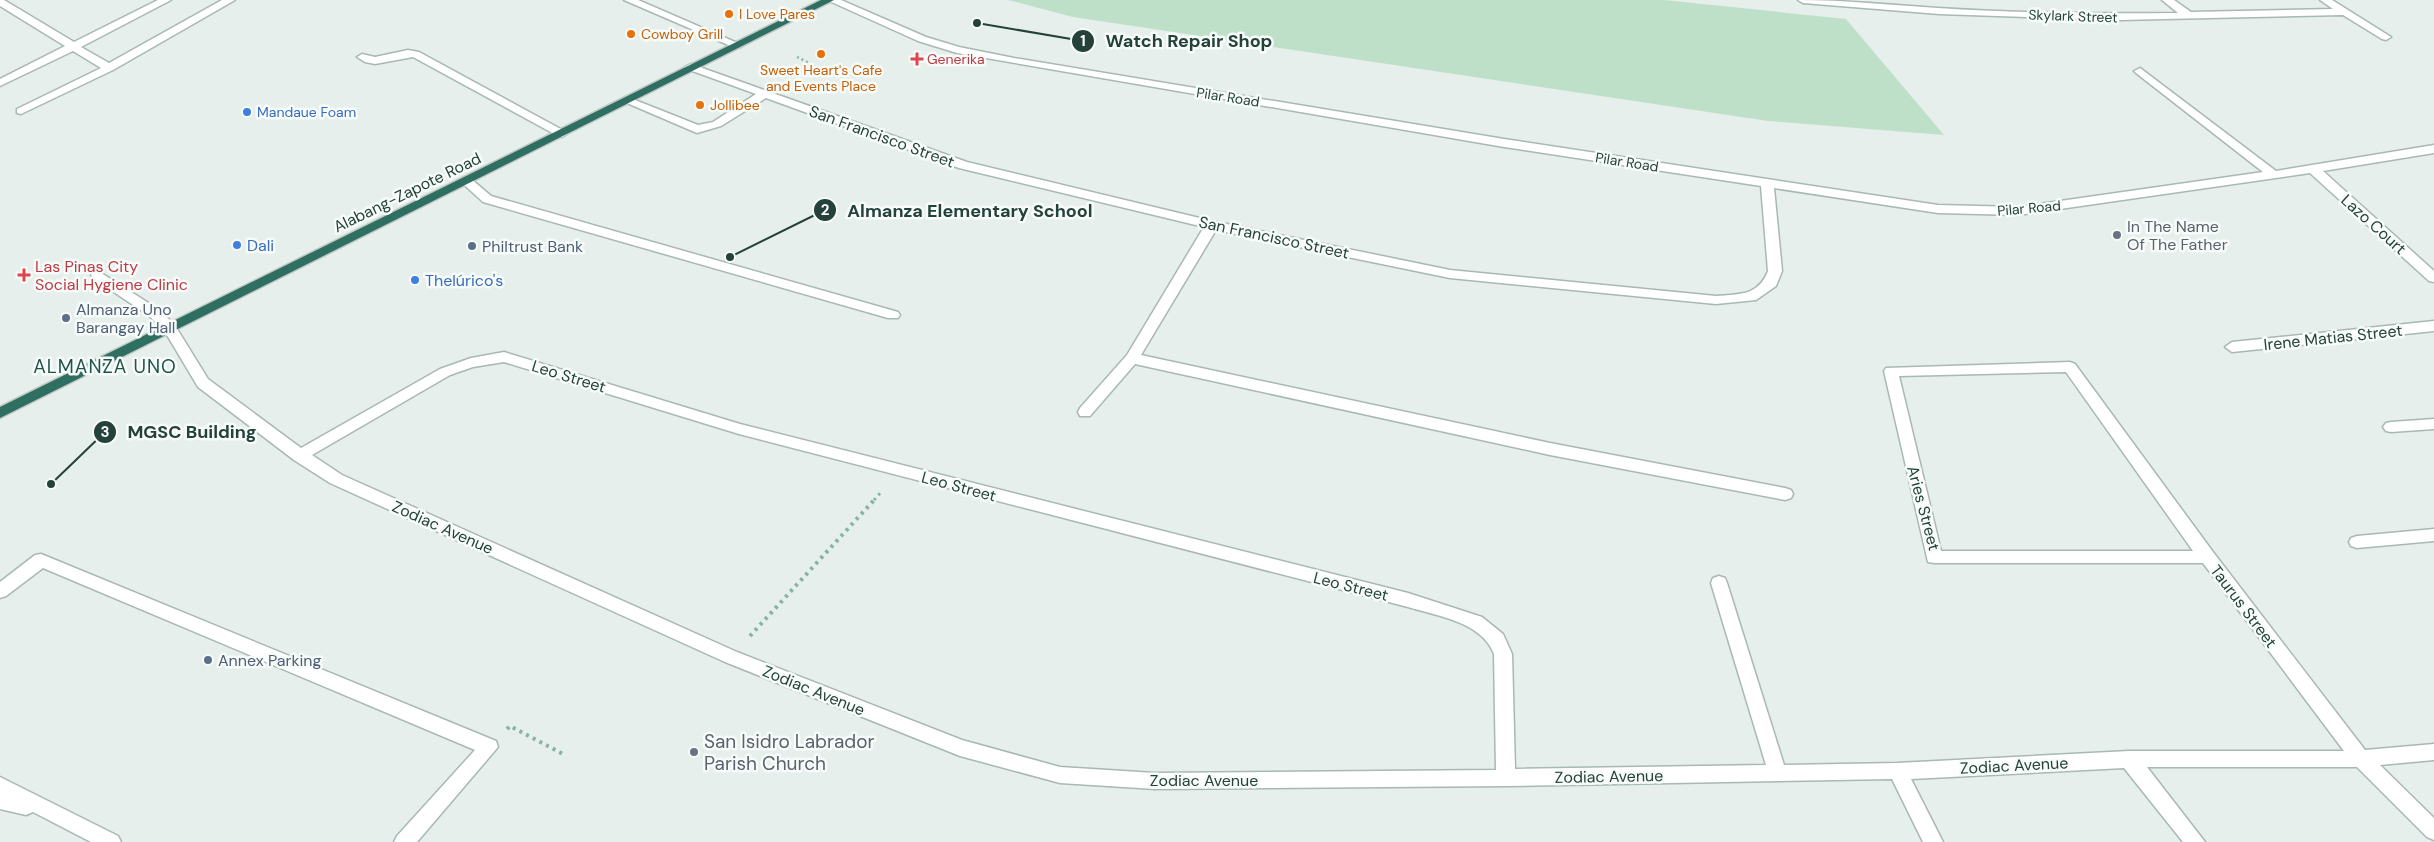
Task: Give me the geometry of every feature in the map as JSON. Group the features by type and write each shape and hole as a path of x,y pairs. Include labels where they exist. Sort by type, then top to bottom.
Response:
{"highway":[{"name":"Alabang-Zapote Road","path":"0,413 691,67 830,0"}],"street":[{"path":"0,83 166,0"},
{"path":"21,111 109,68 230,0"},
{"path":"628,0 737,45"},
{"name":"Pilar Road","path":"830,0 922,39 957,50 1504,143 1938,209 2018,211 2274,175 2434,149"},
{"name":"Skylark Street","path":"1803,0 1939,11 2120,17 2343,12"},
{"path":"2167,0 2189,16"},
{"path":"2325,0 2386,36"},
{"path":"0,2 109,68"},
{"path":"362,56 373,61 403,54 415,54 562,133"},
{"name":"San Francisco Street","path":"691,67 963,165 1212,225 1450,274 1716,300 1751,297 1769,286 1775,271 1767,183"},
{"path":"2140,71 2274,175"},
{"path":"626,100 692,128 702,129 717,124 764,94"},
{"name":"Lazo Court","path":"2313,169 2434,278"},
{"path":"466,181 486,199 893,315"},
{"path":"1085,412 1132,358 1212,225"},
{"name":"Zodiac Avenue","path":"98,275 153,312 170,327 203,383 298,456 336,479 731,657 960,748 1060,775 1155,781 1778,774 1897,771 2128,759 2361,759 2434,752"},
{"name":"Irene Matias Street","path":"2232,347 2434,326"},
{"name":"Leo Street","path":"298,456 445,372 471,363 504,357 738,429 1408,600 1476,622 1497,639 1503,654 1506,778"},
{"path":"1132,358 1550,449 1786,494"},
{"name":"Taurus Street","path":"2070,367 2207,557 2361,759 2434,831"},
{"name":"Aries Street","path":"2070,367 1891,371 1934,557 2207,557"},
{"path":"2391,427 2434,424"},
{"path":"2357,542 2434,535"},
{"path":"0,591 41,560 489,747 404,842"},
{"path":"1719,583 1778,774"},
{"path":"2128,759 2195,842"},
{"path":"1897,771 1933,842"},
{"path":"0,786 112,842"},
{"path":"0,800 54,813"}],"path":[{"path":"797,57 815,66"},
{"path":"731,657 901,470"},
{"path":"489,747 510,726 565,754"}],"green space":[{"path":"1008,0 1664,0 1846,19 1944,135 1768,121 1073,17"}],"place":[{"name":"I Love Pares","path":"729,14"},
{"name":"Watch Repair Shop","path":"977,23"},
{"name":"Cowboy Grill","path":"631,34"},
{"name":"Sweet Heart's Cafe and Events Place","path":"821,54"},
{"name":"Generika","path":"917,59"},
{"name":"Jollibee","path":"700,105"},
{"name":"Mandaue Foam","path":"247,112"},
{"name":"In The Name Of The Father","path":"2117,235"},
{"name":"Dali","path":"237,245"},
{"name":"Philtrust Bank","path":"472,246"},
{"name":"Almanza Elementary School","path":"730,257"},
{"name":"Las Pinas City Social Hygiene Clinic","path":"24,275"},
{"name":"Thelúrico's","path":"415,280"},
{"name":"Almanza Uno Barangay Hall","path":"66,318"},
{"name":"MGSC Building","path":"51,484"},
{"name":"Annex Parking","path":"208,660"},
{"name":"San Isidro Labrador Parish Church","path":"694,752"}],"district":[{"name":"ALMANZA UNO","path":"105,366"}]}
